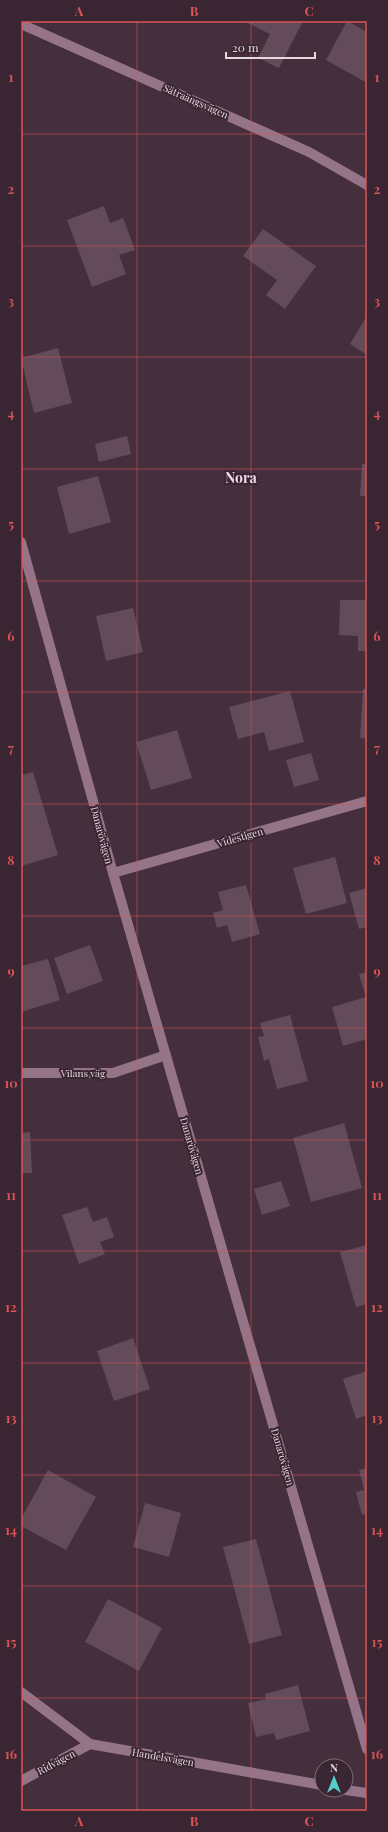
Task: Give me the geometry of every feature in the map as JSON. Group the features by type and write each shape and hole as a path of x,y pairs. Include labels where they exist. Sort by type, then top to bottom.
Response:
{"street":[{"name":"Sätraängsvägen","path":"21,24 309,152 367,185"},
{"name":"Danarövägen","path":"21,542 113,874 367,1749"},
{"name":"Videstigen","path":"113,874 367,801"},
{"name":"Vilans väg","path":"21,1073 113,1073 166,1056"},
{"name":"Handelsvägen","path":"21,1692 90,1744 314,1784"},
{"name":"Ridvägen","path":"21,1781 90,1744"},
{"path":"354,1791 367,1793"}],"building":[{"path":"244,21 303,21 279,68 258,58 270,34"},
{"path":"347,21 367,32 367,83 326,60"},
{"path":"104,206 110,223 123,218 135,250 119,255 126,274 92,287 67,220"},
{"path":"263,229 316,266 285,309 266,295 277,280 243,256"},
{"path":"367,316 367,355 350,344"},
{"path":"58,348 72,403 34,413 21,358"},
{"path":"127,436 131,454 99,462 95,444"},
{"path":"362,464 367,464 367,496 360,496"},
{"path":"98,476 111,522 69,534 57,487"},
{"path":"340,600 367,600 367,651 358,651 358,636 339,635"},
{"path":"133,608 143,652 106,661 96,616"},
{"path":"363,689 367,689 367,739 360,738"},
{"path":"290,691 304,742 269,751 264,732 238,739 229,707"},
{"path":"177,730 192,778 151,790 136,742"},
{"path":"311,753 319,780 294,787 286,760"},
{"path":"33,772 58,855 21,866 21,775"},
{"path":"335,857 347,903 306,914 293,868"},
{"path":"246,885 260,934 232,942 227,925 217,928 213,913 223,910 218,892"},
{"path":"367,888 367,927 359,929 349,893"},
{"path":"90,945 103,981 67,994 54,958"},
{"path":"48,959 60,1000 21,1012 21,966"},
{"path":"367,972 367,1039 343,1046 332,1007 366,997 359,974"},
{"path":"290,1015 308,1081 277,1089 269,1059 264,1061 258,1037 264,1036 260,1023"},
{"path":"344,1123 362,1188 311,1202 293,1138"},
{"path":"30,1132 32,1173 21,1173 21,1133"},
{"path":"281,1181 290,1206 262,1215 254,1189"},
{"path":"87,1207 93,1222 107,1217 114,1237 100,1242 105,1254 79,1264 62,1215"},
{"path":"367,1245 367,1304 356,1307 340,1252"},
{"path":"133,1338 150,1389 114,1401 97,1351"},
{"path":"367,1371 367,1415 356,1419 343,1379"},
{"path":"367,1468 367,1514 362,1515 356,1492 364,1490 359,1470"},
{"path":"48,1470 96,1497 66,1550 21,1526 21,1519"},
{"path":"145,1503 181,1513 169,1557 133,1547"},
{"path":"256,1539 282,1635 249,1644 223,1547"},
{"path":"108,1599 162,1628 139,1671 85,1642"},
{"path":"298,1685 310,1731 276,1740 274,1733 256,1737 248,1703 266,1699 265,1694"}],"district":[{"name":"Nora","path":"241,478"}]}
